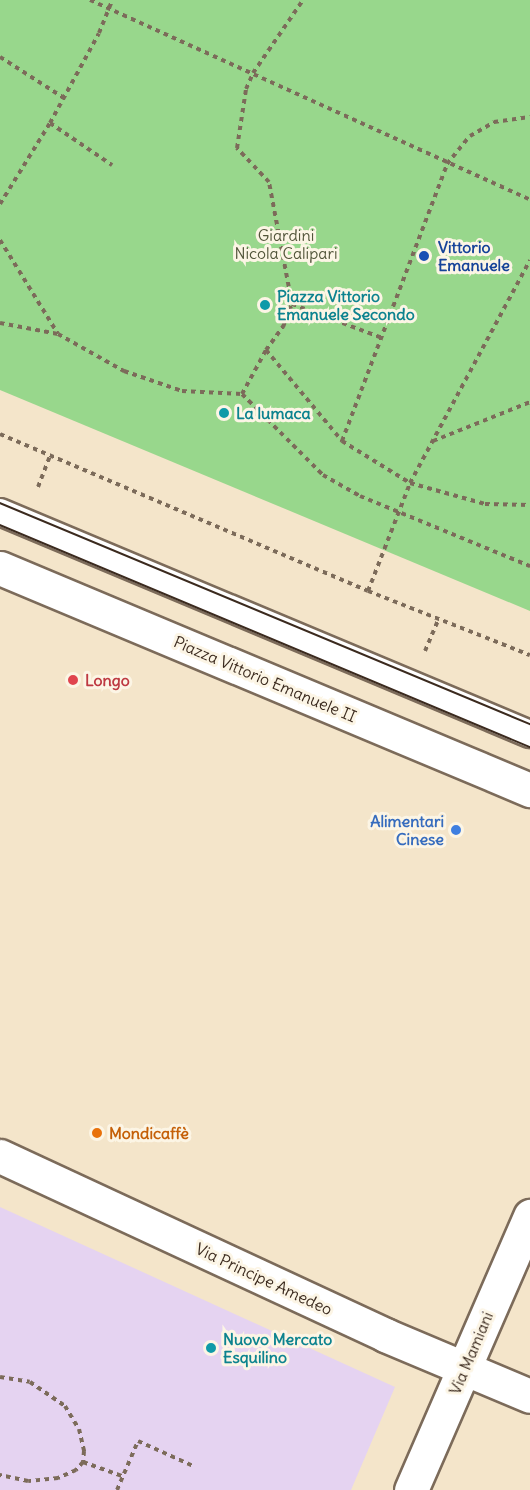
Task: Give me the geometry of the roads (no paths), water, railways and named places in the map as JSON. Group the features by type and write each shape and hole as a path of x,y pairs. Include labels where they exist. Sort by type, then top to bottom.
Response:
{"street":[{"name":"Piazza Vittorio Emanuele II","path":"0,568 530,790"},
{"name":"Via Principe Amedeo","path":"0,1156 385,1335 530,1396"},
{"name":"Via Mamiani","path":"411,1490 530,1216"}],"lane":[{"path":"0,512 530,734"}],"tram line":[{"path":"0,503 530,724"},
{"path":"0,525 530,747"}],"place":[{"name":"Vittorio Emanuele","path":"424,256"},
{"name":"Piazza Vittorio Emanuele Secondo","path":"265,305"},
{"name":"La lumaca","path":"224,413"},
{"name":"Longo","path":"73,680"},
{"name":"Alimentari Cinese","path":"456,830"},
{"name":"Mondicaffè","path":"97,1133"},
{"name":"Nuovo Mercato Esquilino","path":"211,1348"}],"park label":[{"name":"Giardini Nicola Calipari","path":"286,244"}]}
